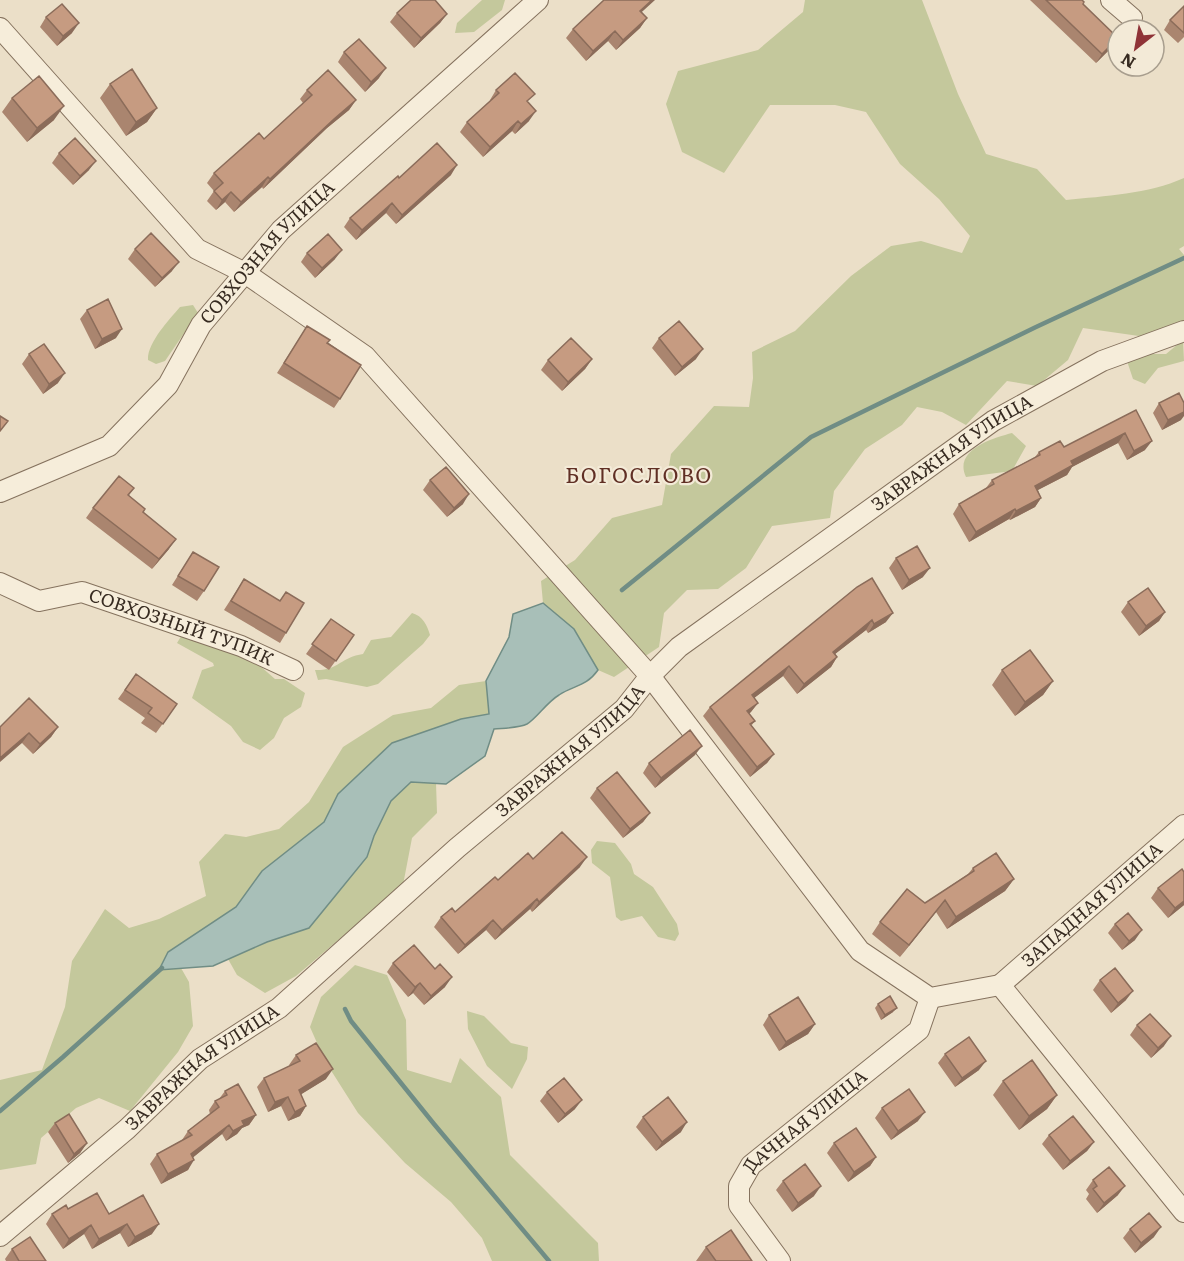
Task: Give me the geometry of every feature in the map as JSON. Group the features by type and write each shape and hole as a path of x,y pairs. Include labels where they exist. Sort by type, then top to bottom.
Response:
{"street":[{"name":"СОВХОЗНАЯ УЛИЦА","path":"0,492 109,446 168,385 201,325 281,230 538,0"},
{"path":"1112,0 1132,18"},
{"path":"0,28 197,249 244,273 365,356 650,676 860,951 930,998 1000,985 1184,1212"},
{"name":"ЗАВРАЖНАЯ УЛИЦА","path":"0,1236 127,1130 200,1059 279,1008 457,848 624,710 650,676 679,647 993,421 1102,361 1184,331"},
{"name":"СОВХОЗНЫЙ ТУПИК","path":"0,583 39,601 82,592 241,646 293,670"},
{"name":"ЗАПАДНАЯ УЛИЦА","path":"1000,985 1184,825"},
{"name":"ДАЧНАЯ УЛИЦА","path":"780,1261 739,1205 739,1186 751,1165 919,1030 930,998"}],"green space":[{"path":"482,0 505,0 502,10 474,32 455,33 457,23"},
{"path":"805,0 922,0 958,94 986,154 1037,169 1066,200 1141,191 1184,178 1184,246 1179,249 1184,255 1184,323 1146,337 1083,328 1068,360 1037,386 1007,381 966,425 942,412 917,407 902,425 865,449 834,491 830,518 772,526 746,568 718,589 687,590 664,613 659,647 614,677 598,670 574,629 543,603 541,581 575,560 612,518 662,505 671,454 714,406 749,407 753,378 752,352 795,331 851,276 891,246 921,241 962,253 970,236 939,199 900,164 866,112 835,105 770,105 724,173 682,152 666,104 678,71 758,50 803,12"},
{"path":"193,305 198,313 165,361 156,364 148,360 151,346 165,325 180,307"},
{"path":"1183,340 1184,361 1158,368 1145,384 1133,379 1127,361 1144,354 1166,354"},
{"path":"1012,433 1026,446 1012,471 966,477 963,468 965,459 970,453 986,442"},
{"path":"412,613 424,621 430,635 378,684 367,687 326,679 318,680 315,670 329,668 363,654 371,640 391,637"},
{"path":"183,633 216,642 259,665 275,679 284,679 305,693 301,707 284,718 274,738 260,750 243,742 231,726 192,698 202,670 214,666 213,663 177,643"},
{"path":"486,681 489,714 461,719 338,794 324,822 262,871 236,907 168,952 159,969 181,968 189,982 193,1026 178,1052 130,1111 99,1098 76,1108 41,1138 36,1164 0,1170 0,1080 42,1070 65,1007 72,961 105,909 129,928 159,919 206,896 199,862 225,834 246,837 279,829 309,802 343,747 393,715 431,708 459,685"},
{"path":"411,782 436,783 437,813 412,838 403,885 296,976 265,993 237,975 228,959 267,942 309,928 367,857 374,836 391,801"},
{"path":"597,841 615,843 631,864 634,874 653,887 677,924 679,934 675,941 658,937 642,916 621,921 616,917 610,877 592,863 591,850"},
{"path":"355,965 387,975 406,1020 407,1070 451,1083 460,1058 501,1097 510,1155 598,1243 599,1261 492,1261 482,1238 451,1202 405,1163 358,1113 325,1061 310,1027 321,997"},
{"path":"467,1011 484,1016 511,1043 528,1047 527,1059 512,1089 487,1066 468,1029"}],"water":[{"path":"543,603 574,629 598,670 593,676 555,698 527,724 494,729 485,756 446,784 411,782 391,801 374,836 367,857 309,928 267,942 213,966 159,970 168,952 236,907 262,871 324,822 338,794 392,743 461,719 489,714 486,681 509,637 513,614"}],"building":[{"path":"411,0 435,0 447,14 421,38 397,13"},
{"path":"604,0 652,0 640,11 647,18 623,40 615,31 593,51 573,29"},
{"path":"1046,0 1082,0 1083,4 1106,26 1106,50 1102,54"},
{"path":"62,4 79,23 63,36 46,17"},
{"path":"1184,6 1184,33 1170,20"},
{"path":"359,39 386,68 371,82 344,52"},
{"path":"132,69 157,108 136,122 110,84"},
{"path":"328,70 356,100 270,179 268,177 241,202 231,192 222,200 214,191 223,183 214,173 259,133 264,139 312,95 307,90"},
{"path":"515,73 535,94 527,101 536,111 521,124 518,121 490,147 467,122 499,93 496,90"},
{"path":"39,76 64,106 37,128 12,98"},
{"path":"75,138 96,161 80,176 59,153"},
{"path":"437,143 457,165 402,215 392,203 362,230 350,218 398,176 399,178"},
{"path":"151,233 179,262 162,278 135,249"},
{"path":"328,234 342,250 322,268 307,253"},
{"path":"108,299 122,329 102,339 87,310"},
{"path":"679,321 703,349 682,367 659,338"},
{"path":"307,326 330,340 327,343 361,365 340,399 284,363"},
{"path":"571,338 592,359 568,382 548,360"},
{"path":"44,344 65,373 49,384 29,354"},
{"path":"1179,393 1184,403 1184,412 1168,420 1159,403"},
{"path":"1136,410 1152,441 1134,451 1125,433 1071,461 1073,465 1035,486 1041,498 1016,511 1015,509 976,532 959,504 994,484 992,480 1040,455 1039,452 1060,441 1064,447"},
{"path":"0,416 8,421 0,431"},
{"path":"446,467 469,494 454,508 430,480"},
{"path":"119,476 134,488 128,495 145,509 143,512 176,539 159,559 93,508"},
{"path":"917,546 930,568 909,580 896,558"},
{"path":"193,552 219,567 204,591 178,576"},
{"path":"872,578 893,613 874,624 872,620 833,652 837,657 804,684 789,666 752,695 758,703 747,711 755,721 750,724 774,754 757,767 710,707 857,587"},
{"path":"244,579 280,601 286,592 304,603 286,633 231,601"},
{"path":"1148,588 1165,612 1146,626 1128,602"},
{"path":"331,619 354,635 336,661 312,644"},
{"path":"1030,650 1053,681 1025,702 1002,670"},
{"path":"136,674 177,704 163,724 148,713 152,708 125,690"},
{"path":"29,698 58,727 40,744 29,733 0,758 0,727"},
{"path":"690,730 702,746 661,778 649,763"},
{"path":"617,772 650,813 630,829 597,788"},
{"path":"562,832 587,857 539,902 537,899 502,930 493,920 465,945 441,917 452,908 455,912 495,877 498,880 528,853 533,859"},
{"path":"996,853 1014,879 956,917 945,900 909,945 880,922 907,889 925,903 974,871 973,868"},
{"path":"1182,869 1184,872 1184,901 1175,908 1158,888"},
{"path":"1128,913 1142,930 1129,941 1115,924"},
{"path":"414,945 435,969 440,964 452,977 431,996 420,983 415,987 393,963"},
{"path":"1115,968 1133,991 1118,1003 1100,980"},
{"path":"890,996 897,1008 885,1015 878,1004"},
{"path":"798,997 815,1024 786,1042 769,1015"},
{"path":"1150,1014 1171,1036 1158,1048 1137,1025"},
{"path":"969,1037 986,1061 962,1078 945,1054"},
{"path":"316,1043 333,1069 299,1090 306,1106 295,1112 288,1097 275,1102 264,1078 300,1061 296,1055"},
{"path":"1032,1060 1057,1095 1029,1116 1003,1081"},
{"path":"564,1078 582,1100 565,1114 547,1092"},
{"path":"238,1084 256,1115 242,1121 244,1125 233,1131 229,1125 191,1154 194,1160 168,1174 157,1154 192,1135 188,1131 219,1107 215,1101 227,1095 225,1091"},
{"path":"909,1089 925,1112 898,1131 882,1108"},
{"path":"668,1097 687,1122 662,1142 643,1117"},
{"path":"69,1114 87,1143 74,1154 55,1123"},
{"path":"1073,1116 1094,1142 1070,1161 1049,1135"},
{"path":"856,1128 876,1157 854,1172 834,1143"},
{"path":"805,1164 821,1186 798,1203 783,1181"},
{"path":"1109,1167 1125,1186 1104,1203 1093,1189 1097,1186 1093,1180"},
{"path":"97,1193 109,1214 143,1195 159,1224 135,1237 127,1224 99,1239 91,1225 69,1239 52,1214 66,1205 68,1209"},
{"path":"1149,1213 1161,1227 1141,1243 1130,1229"},
{"path":"731,1230 752,1261 716,1261 706,1247"},
{"path":"30,1237 46,1261 19,1261 12,1249"}],"waterway":[{"path":"622,590 811,437 1036,327 1184,258"},
{"path":"0,1111 162,968"},
{"path":"345,1009 351,1021 434,1124 549,1261"}],"district":[{"name":"БОГОСЛОВО","path":"639,476"}]}
